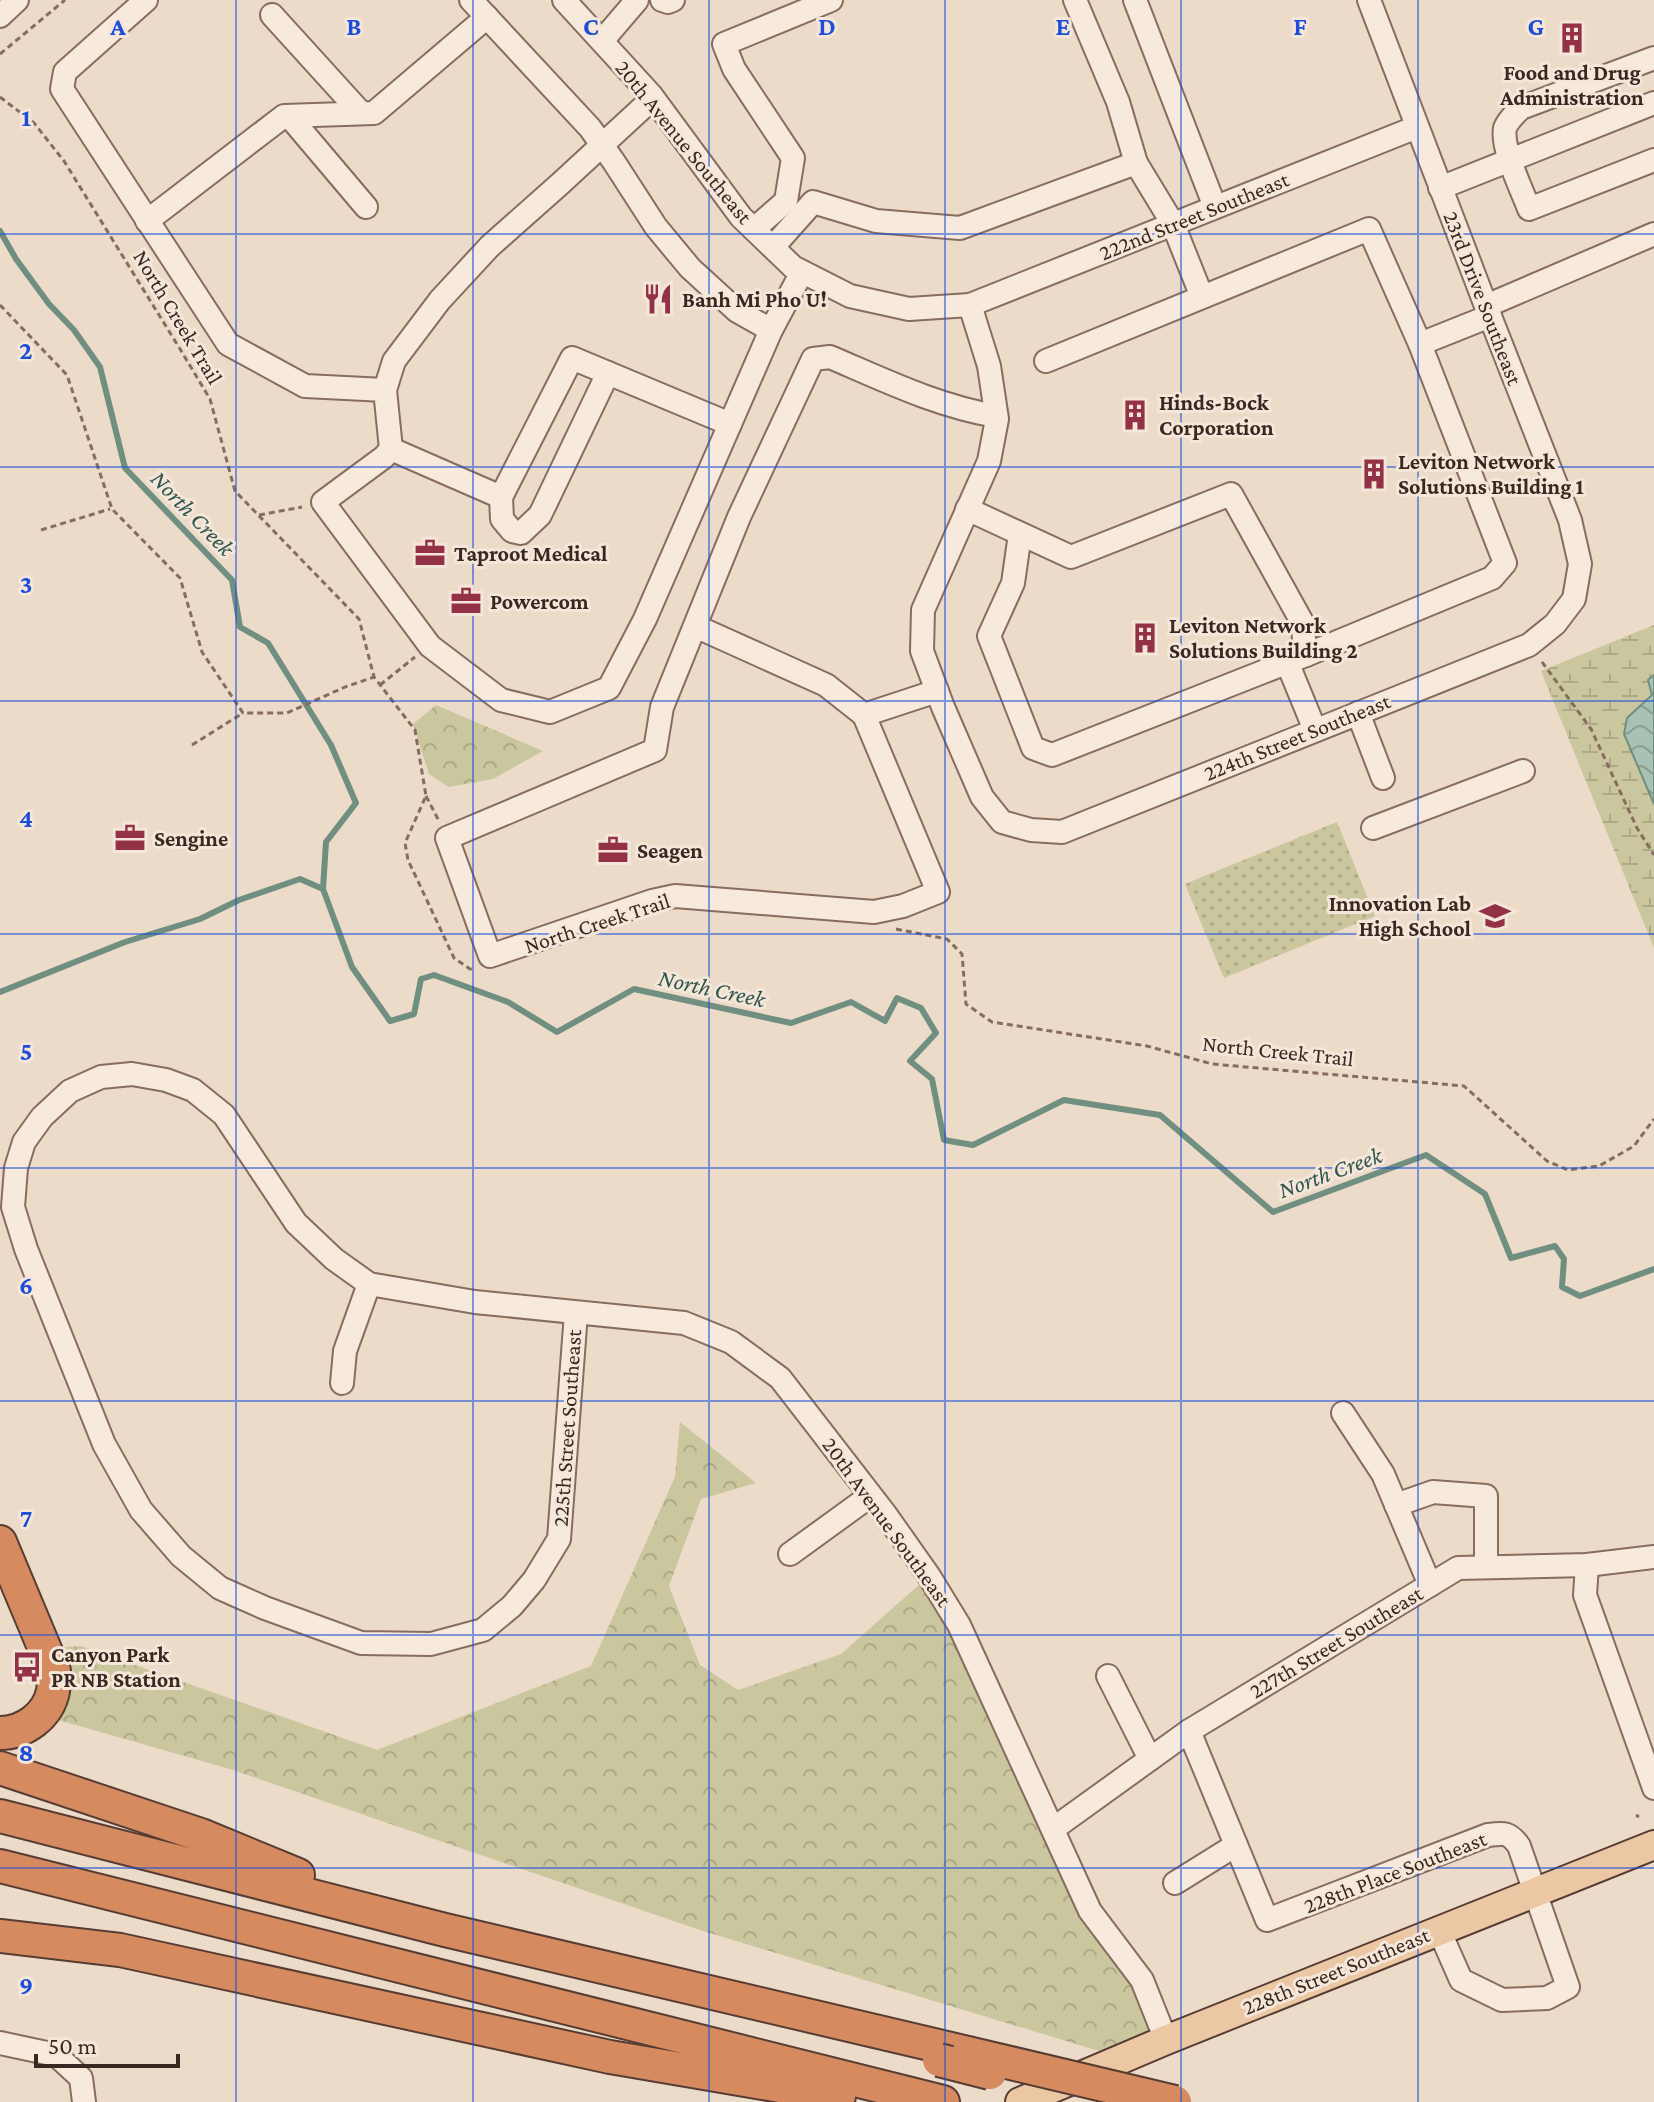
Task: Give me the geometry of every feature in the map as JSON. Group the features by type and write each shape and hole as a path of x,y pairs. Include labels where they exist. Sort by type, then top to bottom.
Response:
{"highway":[{"path":"0,1542 47,1648 54,1671 53,1691 41,1715 29,1726 11,1733 0,1733"},
{"path":"0,1768 201,1835 363,1901 445,1930"},
{"path":"0,1816 954,2056 1110,2102"},
{"path":"0,1824 127,1863 379,1932 565,1974 646,1996 1175,2102"},
{"path":"0,1866 873,2096"},
{"path":"0,1884 873,2096"},
{"path":"0,1920 120,1950 610,2057 873,2096 943,2102"},
{"path":"0,1936 120,1950"}],"main road":[{"name":"228th Street Southeast","path":"1020,2102 1166,2040 1654,1845"}],"street":[{"path":"0,16 17,0"},
{"path":"146,0 65,72 62,89 228,344 305,386 385,390"},
{"path":"471,0 590,128 656,227 690,268 737,311 771,330"},
{"name":"20th Avenue Southeast","path":"564,0 653,98 741,217 793,267 850,296 909,309 970,305"},
{"path":"602,41 637,0"},
{"path":"662,0 673,0"},
{"path":"754,229 786,201 793,158 734,69 724,44 831,0"},
{"path":"1075,0 1118,102 1136,163 1173,224 1202,297"},
{"path":"1135,0 1215,207"},
{"name":"23rd Drive Southeast","path":"1369,0 1570,520 1580,564 1574,599"},
{"path":"272,15 361,113"},
{"path":"147,221 284,116 374,113 487,17"},
{"path":"1654,58 1521,108 1505,130 1510,160 1529,209 1654,160"},
{"path":"653,98 490,246 440,300 394,361 385,390 391,449 323,502 430,646 501,700 550,712 609,688 645,619 771,330 802,272"},
{"path":"1440,188 1654,103"},
{"path":"289,116 366,207"},
{"name":"222nd Street Southeast","path":"970,305 1417,127"},
{"path":"773,247 813,202 876,221 960,228 1136,163"},
{"path":"1020,534 1013,583 989,636 1033,748 1052,755 1492,578 1505,563 1420,344 1369,229 1046,361"},
{"path":"1420,344 1654,234"},
{"path":"864,715 937,691 922,651 923,610 989,461 996,416 989,366 970,305"},
{"path":"695,626 826,685 864,715 938,892 903,906 874,912 675,896 490,956 447,838 655,750 662,707 739,517 813,359 830,357 925,398 996,416"},
{"path":"608,373 540,515 521,533 512,531 502,519 501,497 572,358 608,373 730,424"},
{"path":"391,449 501,497"},
{"path":"967,509 1071,557 1231,494 1302,622 1296,659 1315,730"},
{"name":"224th Street Southeast","path":"937,691 982,797 1002,822 1031,830 1062,832 1529,645 1555,624 1574,599"},
{"path":"1358,713 1383,778"},
{"path":"1373,828 1523,771"},
{"name":"225th Street Southeast","path":"369,1284 334,1259 296,1223 224,1115 193,1090 166,1080 132,1074 101,1077 70,1091 42,1117 24,1142 16,1168 13,1207 26,1249 104,1444 141,1510 181,1556 220,1588 361,1643 431,1644 483,1630 512,1606 534,1580 559,1539 576,1313"},
{"path":"342,1383 345,1351 369,1284"},
{"name":"20th Avenue Southeast","path":"369,1284 475,1302 684,1323 731,1342 780,1378 929,1576 959,1625 1090,1911 1142,1980 1166,2040"},
{"path":"1343,1413 1383,1474 1430,1585"},
{"path":"1396,1505 1433,1492 1486,1496 1486,1567"},
{"path":"790,1554 870,1496"},
{"name":"227th Street Southeast","path":"1053,1829 1189,1731 1458,1568 1587,1565 1654,1557"},
{"path":"1587,1565 1585,1595 1646,1740 1654,1788"},
{"path":"1108,1676 1150,1759"},
{"path":"1175,1883 1236,1845 1189,1731"},
{"name":"228th Place Southeast","path":"1236,1845 1267,1920 1488,1835 1502,1833 1513,1837 1519,1846 1536,1891"},
{"path":"1439,1930 1461,1980 1502,2000 1547,1998 1568,1987 1536,1891"},
{"path":"0,2043 56,2055 81,2078 84,2102"}],"path":[{"path":"0,54 65,0"},
{"name":"North Creek Trail","path":"0,97 34,123 64,161 210,399 235,491 359,619 374,677 415,730 426,796 447,838"},
{"path":"0,305 67,375 112,509 180,578 202,652 243,713"},
{"path":"259,515 323,502"},
{"path":"41,530 112,509"},
{"path":"1529,645 1591,729 1637,828 1654,855"},
{"path":"380,685 430,646"},
{"path":"192,745 243,713 287,713 374,677"},
{"path":"426,796 405,843 408,860 454,958 470,969 480,971"},
{"name":"North Creek Trail","path":"893,928 947,939 962,954 966,1004 992,1022 1147,1046 1212,1064 1464,1086 1547,1161 1568,1170 1599,1166 1634,1146 1654,1119"}],"green space":[{"path":"1654,625 1654,948 1541,671"},
{"path":"436,705 543,751 493,779 449,787 429,774 413,724"},
{"path":"1337,822 1375,916 1224,978 1185,884"},
{"path":"680,1422 756,1483 701,1499 669,1586 700,1665 738,1690 841,1654 929,1576 1166,2040 1109,2054 700,1930 230,1769 41,1715 47,1648 81,1646 377,1750 591,1666 675,1477"}],"water":[{"path":"1654,675 1654,804 1624,734 1627,718 1652,695 1648,680"}],"waterway":[{"name":"North Creek","path":"0,231 49,304 74,330 100,367 125,468 232,580 240,627 268,643 331,745 356,803 326,842 323,889 352,967 390,1021 414,1014 421,979 434,975 508,1002 557,1032 634,989 791,1023 851,1002 885,1021 897,998 921,1008 936,1033 910,1061 932,1079 944,1140 973,1145 1064,1100 1160,1115 1273,1212 1426,1155 1485,1194 1511,1258 1555,1246 1564,1259 1562,1287 1580,1296 1654,1269"},
{"path":"0,992 125,942 200,919 239,900 300,879 323,889"}],"place":[{"name":"Food and Drug Administration","path":"1572,38"},
{"name":"Banh Mi Pho U!","path":"658,299"},
{"name":"Hinds-Bock Corporation","path":"1135,415"},
{"name":"Leviton Network Solutions Building 1","path":"1374,474"},
{"name":"Taproot Medical","path":"430,553"},
{"name":"Powercom","path":"466,601"},
{"name":"Leviton Network Solutions Building 2","path":"1145,638"},
{"name":"Sengine","path":"130,838"},
{"name":"Seagen","path":"613,850"},
{"name":"Innovation Lab High School","path":"1495,916"},
{"name":"Canyon Park PR NB Station","path":"27,1667"}]}
